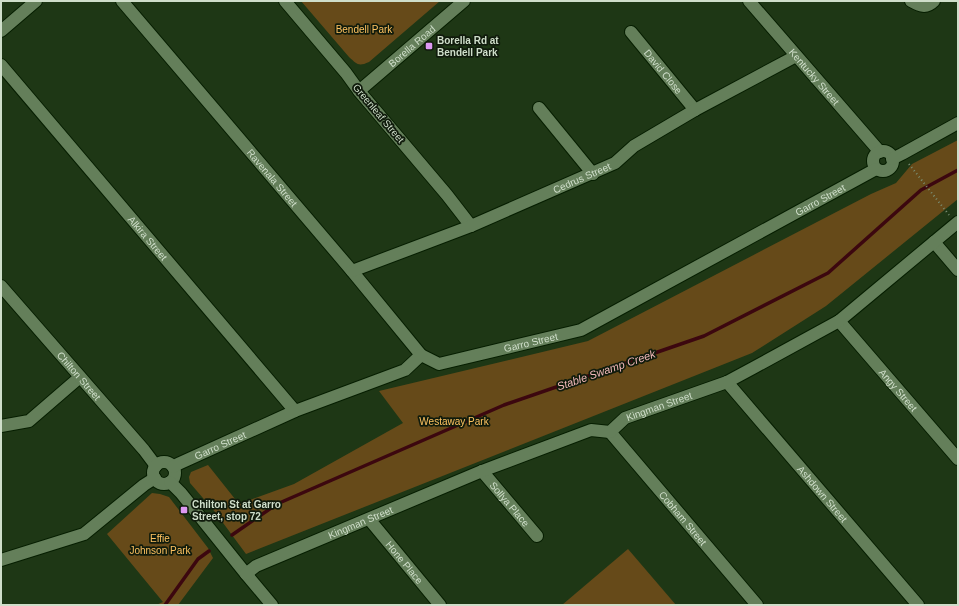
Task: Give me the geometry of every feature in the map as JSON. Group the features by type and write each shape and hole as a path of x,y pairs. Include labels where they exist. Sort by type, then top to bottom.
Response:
{"street":[{"path":"1,31 35,1"},
{"name":"Ravenala Street","path":"122,1 352,271 421,355"},
{"name":"Greenleaf Street","path":"285,1 447,195 471,226"},
{"name":"Borella Road","path":"359,91 464,1"},
{"name":"Kentucky Street","path":"749,1 880,152"},
{"path":"911,1 922,6 930,5 934,1"},
{"name":"David Close","path":"631,32 695,110"},
{"name":"Cedrus Street","path":"352,271 471,226 593,174 615,163 634,146 695,110 796,56"},
{"name":"Alkira Street","path":"1,65 295,411"},
{"path":"539,108 593,174"},
{"path":"892,158 958,123"},
{"path":"880,152 885,152 892,158 892,165 888,170 882,171 876,169 873,163 873,158 880,152"},
{"name":"Garro Street","path":"173,467 295,411 405,370 421,355 439,364 581,330 876,169"},
{"name":"Kingman Street","path":"246,574 256,566 482,471 591,430 610,432 625,418 727,382 839,321 957,223"},
{"path":"934,242 958,270"},
{"name":"Chilton Street","path":"1,286 144,450 155,472"},
{"name":"Angy Street","path":"839,321 958,459"},
{"path":"1,426 29,421 80,377"},
{"name":"Ashdown Street","path":"727,382 918,605"},
{"name":"Cobham Street","path":"610,432 757,605"},
{"path":"1,560 84,534 144,485 155,472 158,464 163,462 169,463 175,472 174,478 170,482 162,483 159,482 155,472"},
{"name":"Sollya Place","path":"482,471 537,536"},
{"path":"170,482 181,493 272,605"},
{"name":"Hone Place","path":"369,519 440,605"}],"path":[{"path":"914,170 957,223"}],"green space":[{"name":"Bendell Park","path":"301,1 440,1 369,62 360,64 356,63 349,57"},
{"name":"Westaway Park","path":"958,140 958,199 826,306 752,353 246,554 215,512 190,483 189,477 191,472 208,465 239,504 294,484 403,423 379,391 588,341 871,194 896,183 912,164"},
{"name":"Effie Johnson Park","path":"152,493 169,497 208,548 213,558 178,605 156,605 163,602 107,534"},
{"path":"628,549 676,605 562,605"}],"waterway":[{"name":"Stable Swamp Creek","path":"232,535 277,504 504,405 704,336 828,273 921,190 958,170"},
{"name":"Stable Swamp Creek","path":"165,605 198,559 209,551"}],"place":[{"name":"Borella Rd at Bendell Park","path":"429,46"},
{"name":"Chilton St at Garro Street, stop 72","path":"184,510"}]}
